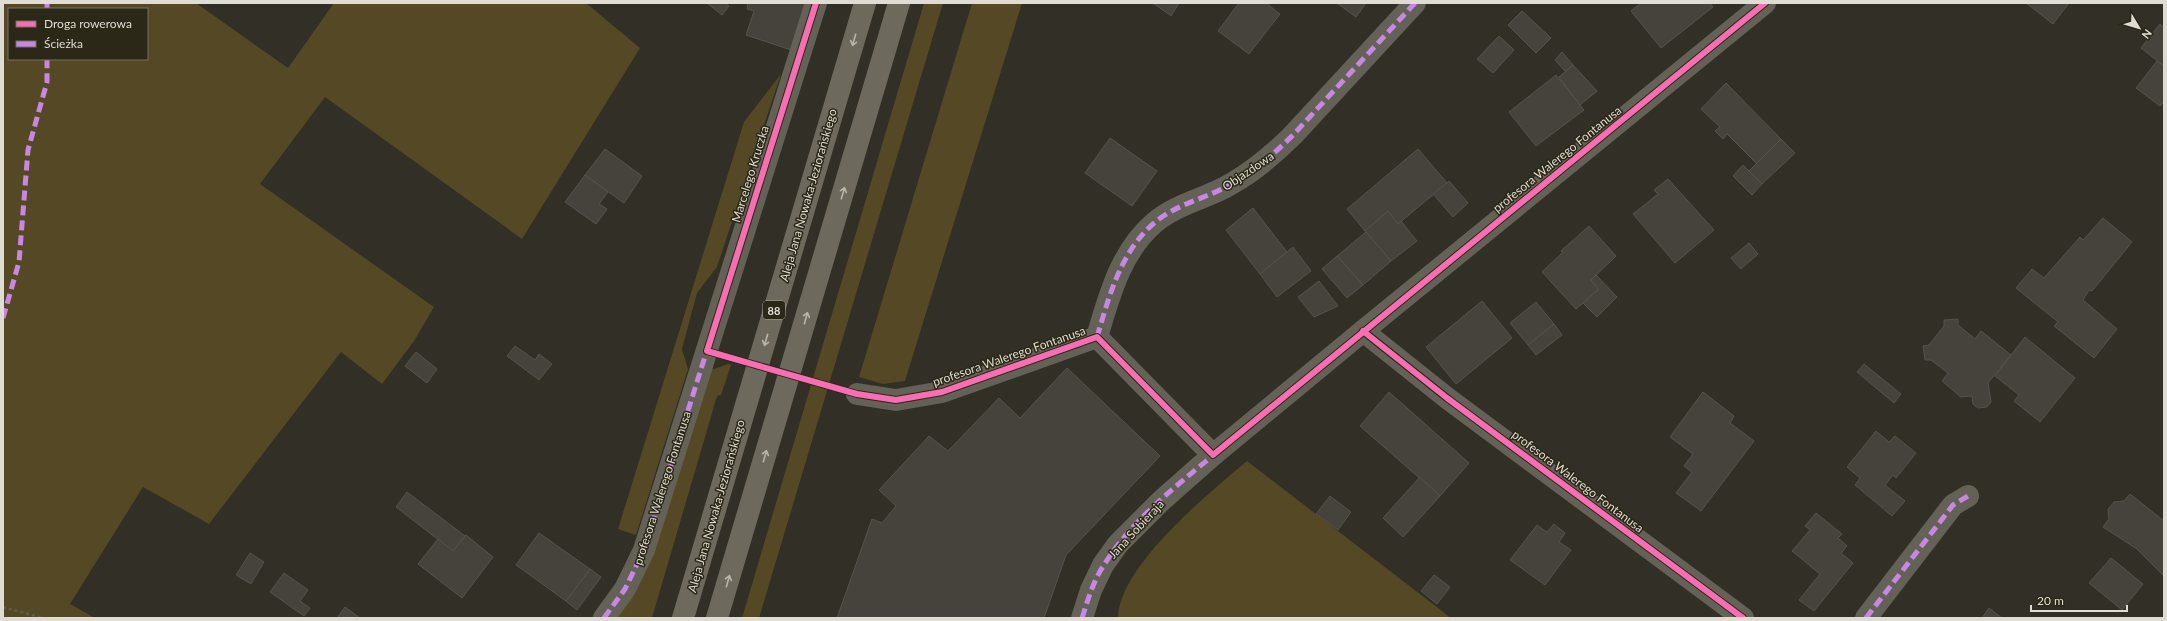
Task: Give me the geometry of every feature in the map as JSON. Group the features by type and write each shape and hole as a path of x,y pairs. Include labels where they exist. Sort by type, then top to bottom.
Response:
{"main road":[{"name":"Aleja Jana Nowaka-Jeziorańskiego","path":"683,618 865,3"},
{"path":"717,618 899,3"}],"street":[{"name":"Marcelego Kruczka","path":"707,351 816,3"},
{"name":"Objazdowa","path":"1096,337 1110,292 1120,269 1130,251 1152,225 1180,207 1231,184 1272,156 1415,3"},
{"name":"profesora Walerego Fontanusa","path":"857,394 896,400 942,392 1096,337 1212,455 1765,3"},
{"name":"profesora Walerego Fontanusa","path":"1363,331 1447,398 1743,618"},
{"name":"profesora Walerego Fontanusa","path":"604,618 624,589 644,550 707,351"},
{"name":"Jana Sobieraja","path":"1082,618 1091,590 1103,565 1118,544 1156,506 1212,455"},
{"path":"1866,618 1953,505 1968,496"}],"path":[{"path":"3,607 42,618"},
{"path":"25,618 26,614"}],"shaded area":[{"path":"3,3 196,3 288,68 334,3 586,3 640,48 522,239 325,97 260,184 434,307 414,341 382,384 341,352 209,524 143,487 70,604 95,618 3,618"},
{"path":"924,3 943,3 759,618 742,618"},
{"path":"972,3 1022,3 905,381 883,384 859,377"},
{"path":"781,74 717,267 697,293 682,349 688,369 636,535 618,529 744,122"},
{"path":"728,364 731,365 721,395 717,396 652,618 614,618 708,371"},
{"path":"1247,461 1451,618 1118,618 1122,598 1133,576 1149,554 1190,511"}],"building":[{"path":"707,3 725,3 729,6 722,15"},
{"path":"748,3 807,3 791,50 746,35 754,11 747,9"},
{"path":"1153,3 1179,3 1171,16"},
{"path":"1239,3 1266,3 1280,14 1249,54 1218,31"},
{"path":"1337,3 1366,3 1356,17"},
{"path":"1641,3 1710,3 1713,7 1661,48 1631,11"},
{"path":"2026,3 2069,3 2053,24"},
{"path":"1522,11 1551,38 1536,53 1508,25"},
{"path":"2160,24 2164,28 2164,66 2141,48"},
{"path":"1499,36 1514,50 1493,73 1477,59"},
{"path":"1562,52 1573,65 1565,71 1555,60"},
{"path":"2157,61 2164,66 2164,102 2160,106 2136,88"},
{"path":"1573,65 1597,91 1580,105 1559,77"},
{"path":"1556,75 1584,110 1536,146 1509,112"},
{"path":"1726,83 1781,139 1757,164 1727,134 1723,139 1715,131 1720,127 1701,109"},
{"path":"1110,138 1157,171 1132,206 1085,173"},
{"path":"1781,139 1795,153 1762,184 1749,171"},
{"path":"605,149 642,176 624,203 585,175"},
{"path":"1418,149 1447,183 1398,224 1388,211 1365,231 1347,209"},
{"path":"1743,165 1762,184 1752,195 1733,176"},
{"path":"585,175 608,192 599,204 607,209 596,224 565,202"},
{"path":"1668,179 1714,230 1675,263 1633,214 1658,194 1654,190"},
{"path":"1449,181 1468,203 1453,217 1433,194"},
{"path":"1253,208 1287,252 1260,274 1226,230"},
{"path":"1388,211 1398,224 1401,221 1417,241 1391,261 1365,231"},
{"path":"2103,218 2132,242 2092,291 2089,290 2083,300 2117,329 2094,358 2054,326 2058,322 2016,288 2032,269 2044,278 2080,237 2083,240"},
{"path":"1589,226 1616,256 1591,280 1599,289 1576,309 1542,272 1563,252 1561,251"},
{"path":"1366,232 1391,261 1363,285 1337,256"},
{"path":"1749,243 1758,254 1741,269 1731,258"},
{"path":"1293,247 1311,271 1277,297 1260,274"},
{"path":"1337,256 1363,285 1347,298 1322,269"},
{"path":"1596,275 1617,297 1597,317 1583,303 1599,289 1591,280"},
{"path":"1319,281 1338,306 1314,317 1298,297"},
{"path":"1482,301 1512,338 1456,384 1426,347"},
{"path":"1536,302 1554,324 1528,345 1510,323"},
{"path":"1958,319 1958,325 1975,339 1981,331 2011,355 1988,383 1991,402 1987,407 1978,408 1973,404 1972,396 1961,397 1942,381 1948,373 1931,360 1925,360 1923,346 1929,345 1944,326 1944,320"},
{"path":"1554,324 1562,335 1536,355 1528,345"},
{"path":"2025,337 2075,378 2040,422 2014,401 2019,395 1995,376"},
{"path":"515,346 535,360 539,354 552,364 539,380 507,356"},
{"path":"416,352 437,369 427,383 405,366"},
{"path":"1864,364 1901,394 1894,403 1857,372"},
{"path":"1067,368 1160,456 1066,555 1044,618 837,618 872,519 882,523 896,506 879,490 929,436 948,451 999,398 1020,418"},
{"path":"1389,392 1469,463 1440,496 1360,426"},
{"path":"1703,392 1734,416 1730,423 1754,441 1701,511 1676,493 1692,472 1684,466 1693,454 1670,437"},
{"path":"1876,431 1889,442 1895,436 1916,453 1896,478 1893,475 1885,485 1905,501 1892,516 1855,485 1860,478 1847,467"},
{"path":"1420,477 1440,496 1403,537 1383,518"},
{"path":"407,492 465,536 453,551 396,507"},
{"path":"2130,494 2164,521 2164,576 2137,549 2103,527 2109,519 2108,509 2114,502 2124,501"},
{"path":"1330,496 1351,512 1338,530 1316,514"},
{"path":"1816,513 1842,534 1838,538 1847,546 1841,553 1853,563 1814,611 1799,600 1820,574 1792,551 1810,530 1805,526"},
{"path":"1554,524 1565,533 1559,542 1571,550 1545,585 1510,560 1537,525 1547,532"},
{"path":"539,533 590,569 566,601 516,565"},
{"path":"466,535 493,557 462,598 418,564 438,539 453,551"},
{"path":"250,553 264,562 251,584 236,575"},
{"path":"2111,558 2143,584 2122,610 2089,583"},
{"path":"590,569 601,577 577,610 566,601"},
{"path":"284,573 308,590 300,601 310,608 304,616 270,592"},
{"path":"1434,575 1450,587 1437,604 1421,591"},
{"path":"345,607 360,618 337,618"},
{"path":"1989,608 2002,618 1982,618"}],"marked path":[{"path":"47,3 47,8"},
{"path":"1097,337 1117,276 1132,248 1153,224 1171,211 1231,184 1256,168 1293,135 1415,3"},
{"path":"3,318 19,262 28,150 47,82 47,60"},
{"path":"604,618 625,589 644,550 708,347"},
{"path":"1082,618 1091,591 1100,571 1127,534 1155,505 1216,453"},
{"path":"1866,618 1953,505 1968,496"}],"cycle path":[{"path":"816,3 707,351 857,394 896,400 942,392 1097,337 1213,455 1765,3"},
{"path":"1363,331 1447,398 1743,618"}]}
